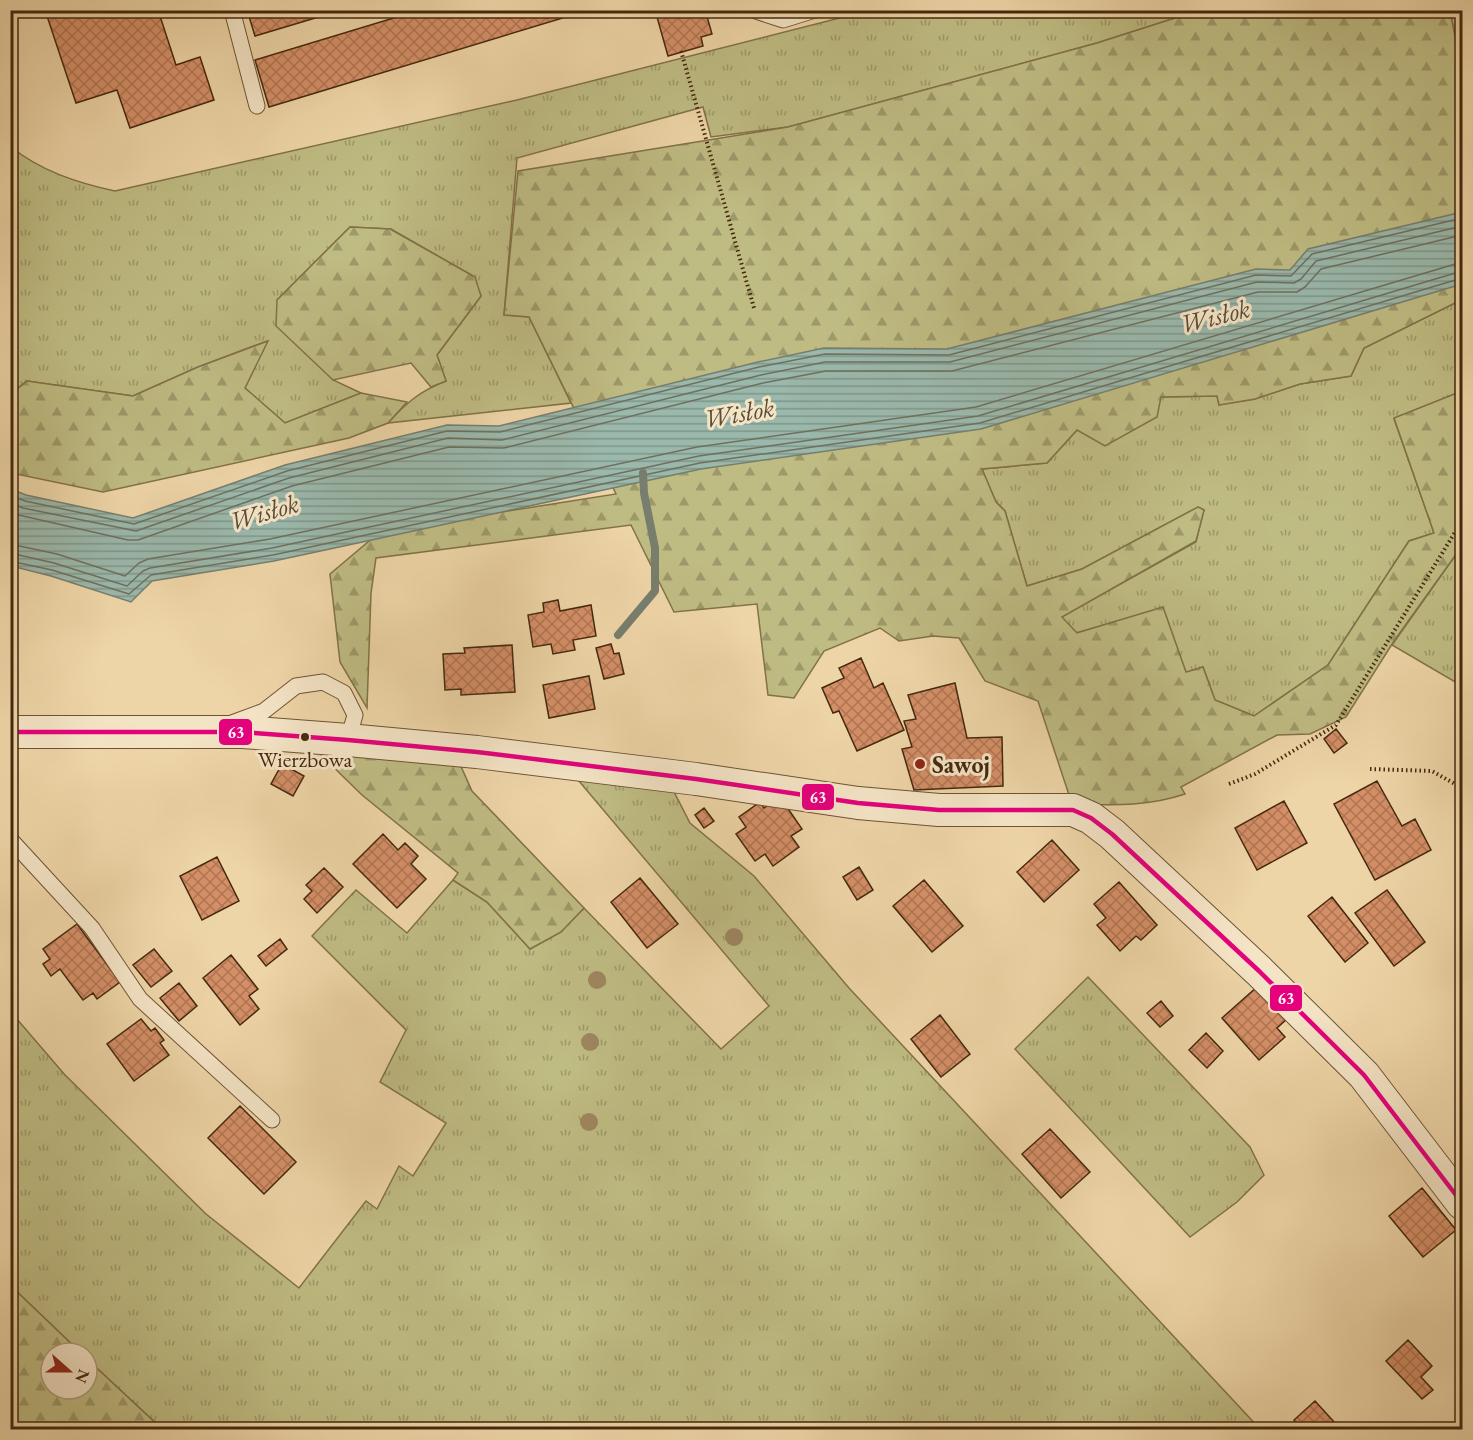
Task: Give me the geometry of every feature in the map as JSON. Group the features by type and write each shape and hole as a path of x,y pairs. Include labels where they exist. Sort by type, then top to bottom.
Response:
{"street":[{"path":"10,732 210,732 348,740 477,752 685,777 858,804 939,810 1073,810 1091,818 1112,834 1259,971 1364,1075 1462,1203"}],"lane":[{"path":"232,10 257,106"},
{"path":"753,10 783,20 815,10"},
{"path":"210,732 264,711 296,686 323,682 344,693 355,716 348,740"},
{"path":"10,839 92,928 140,999 272,1120"}],"path":[{"path":"681,51 754,308"},
{"path":"1229,784 1255,774 1336,725 1462,520"},
{"path":"1370,769 1432,771 1462,788"}],"green space":[{"path":"867,11 1197,11 1097,43 788,127 711,137 703,107 517,158 504,315 529,317 571,403 388,423 414,398 446,381 437,355 481,296 473,276 391,229 350,227 277,300 333,380 361,393 285,423 245,388 267,341 198,367 133,396 27,381 11,393 10,146 60,175 115,191 517,100"},
{"path":"1197,11 1450,11 1462,71 1462,302 1457,302 1364,348 1351,376 1300,384 1255,399 1219,405 1217,396 1161,397 1157,417 1105,446 1077,430 1047,463 982,469 996,502 1005,511 1027,586 1082,569 1198,507 1204,510 1196,541 1062,617 1077,633 1163,607 1186,672 1203,667 1215,700 1254,716 1328,665 1409,541 1434,533 1394,418 1462,391 1462,546 1394,641 1346,717 1310,734 1277,735 1181,787 1185,794 1143,803 1072,804 1038,701 985,681 959,638 933,636 899,641 880,628 824,651 794,698 768,695 757,604 674,612 631,525 376,558 371,593 367,708 340,662 330,574 381,531 616,494 529,317 504,315 518,171 788,127 1097,43"},
{"path":"1450,11 1462,11 1462,71"},
{"path":"350,227 390,229 475,277 481,296 437,355 446,381 431,387 411,363 333,380 276,326 277,300"},
{"path":"1457,302 1462,302 1462,391 1394,419 1434,533 1409,541 1328,665 1254,716 1215,700 1203,667 1186,673 1163,608 1076,633 1061,617 1196,542 1204,510 1198,507 1082,569 1027,586 1005,511 996,502 982,469 1047,463 1077,430 1161,397 1217,396 1219,405 1255,399 1300,384 1351,376 1364,348"},
{"path":"268,341 245,388 285,423 361,393 407,402 388,423 349,438 103,492 11,473 11,394 27,381 133,396 198,367"},
{"path":"1462,546 1462,686 1392,645"},
{"path":"318,752 459,762 472,791 584,908 561,932 530,949 487,902 453,880 458,873 362,795"},
{"path":"573,774 672,788 690,823 754,876 849,988 1260,1429 268,1430 262,1424 259,1429 162,1429 99,1370 99,1341 68,1341 11,1286 10,1011 65,1075 206,1214 299,1288 366,1201 377,1209 399,1166 413,1176 446,1123 380,1082 406,1030 312,936 356,890 407,933 453,880 487,902 530,949 561,932 584,908 721,1049 769,1006"},
{"path":"1088,977 1250,1147 1264,1175 1237,1202 1190,1237 1015,1049"},
{"path":"11,1286 68,1341 39,1341 39,1401 99,1401 99,1370 162,1429 11,1429"}],"water":[{"name":"Wisłok","path":"1462,212 1462,284 981,429 701,469 274,561 152,581 131,602 51,576 11,566 11,489 26,495 133,518 285,465 447,425 499,426 824,348 947,349 1256,269 1290,270 1308,249"}],"building":[{"path":"45,10 158,10 176,65 200,57 214,100 130,128 117,90 76,103"},
{"path":"247,10 342,10 255,36"},
{"path":"420,10 589,10 269,107 255,60"},
{"path":"680,10 694,10 696,16 706,13 712,34 701,37 703,46 668,56 657,17"},
{"path":"558,600 560,611 591,605 596,636 573,640 575,650 553,654 551,644 533,647 528,615 544,612 543,603"},
{"path":"611,644 614,654 619,653 624,674 604,679 596,648"},
{"path":"512,645 515,692 461,695 461,689 445,690 443,654 465,653 464,648"},
{"path":"861,658 874,688 883,683 904,730 857,751 839,711 833,713 822,688 844,678 839,668"},
{"path":"589,676 595,709 549,718 543,685"},
{"path":"955,683 967,738 1002,737 1003,786 914,790 902,749 912,747 904,721 916,719 908,695"},
{"path":"1336,729 1347,743 1334,753 1324,739"},
{"path":"282,764 304,776 293,796 271,784"},
{"path":"1377,781 1402,826 1415,819 1431,850 1375,880 1334,804"},
{"path":"780,797 802,829 791,836 799,847 773,866 765,854 755,861 736,834 746,827 739,817 760,802 764,808"},
{"path":"1284,801 1307,843 1257,870 1235,828"},
{"path":"704,808 714,821 704,828 695,815"},
{"path":"383,834 398,850 405,843 418,856 411,864 426,879 397,908 353,864"},
{"path":"1052,840 1079,870 1044,902 1017,872"},
{"path":"217,857 239,901 202,920 180,876"},
{"path":"859,867 873,890 857,900 843,877"},
{"path":"324,868 343,887 317,913 304,899 312,891 306,885"},
{"path":"640,878 678,924 647,948 611,902"},
{"path":"924,880 963,926 932,952 893,906"},
{"path":"1119,882 1157,925 1141,940 1136,936 1120,951 1097,925 1106,918 1094,904"},
{"path":"1387,890 1425,942 1394,966 1355,913"},
{"path":"1332,897 1368,943 1345,962 1308,916"},
{"path":"77,924 120,982 97,999 93,993 83,1000 60,969 51,976 43,964 50,959 43,949"},
{"path":"280,939 287,949 266,966 258,956"},
{"path":"154,949 172,971 151,987 133,965"},
{"path":"231,955 258,989 249,996 259,1009 240,1025 203,978"},
{"path":"179,983 197,1006 179,1021 160,998"},
{"path":"1258,986 1287,1019 1277,1028 1285,1037 1259,1060 1222,1018"},
{"path":"1161,1001 1173,1016 1160,1027 1147,1013"},
{"path":"940,1015 970,1054 941,1077 911,1039"},
{"path":"141,1019 151,1031 155,1028 164,1040 160,1043 169,1055 134,1081 107,1044"},
{"path":"1206,1033 1223,1051 1207,1068 1189,1050"},
{"path":"240,1106 296,1162 264,1194 208,1138"},
{"path":"1050,1129 1090,1172 1061,1198 1022,1154"},
{"path":"1422,1188 1456,1230 1423,1257 1389,1216"},
{"path":"1408,1340 1432,1366 1421,1377 1433,1390 1422,1399 1386,1361"},
{"path":"1315,1401 1335,1423 1327,1430 1302,1430 1294,1420"}],"waterway":[{"path":"618,635 655,591 655,548 644,493 643,473"}],"transit line":[{"name":"63","path":"10,732 242,732 477,752 696,779 858,803 939,810 1073,810 1091,818 1112,834 1259,971 1364,1075 1462,1203"}],"place":[{"name":"Wierzbowa","path":"305,737"},
{"name":"Sawoj","path":"920,764"}]}
